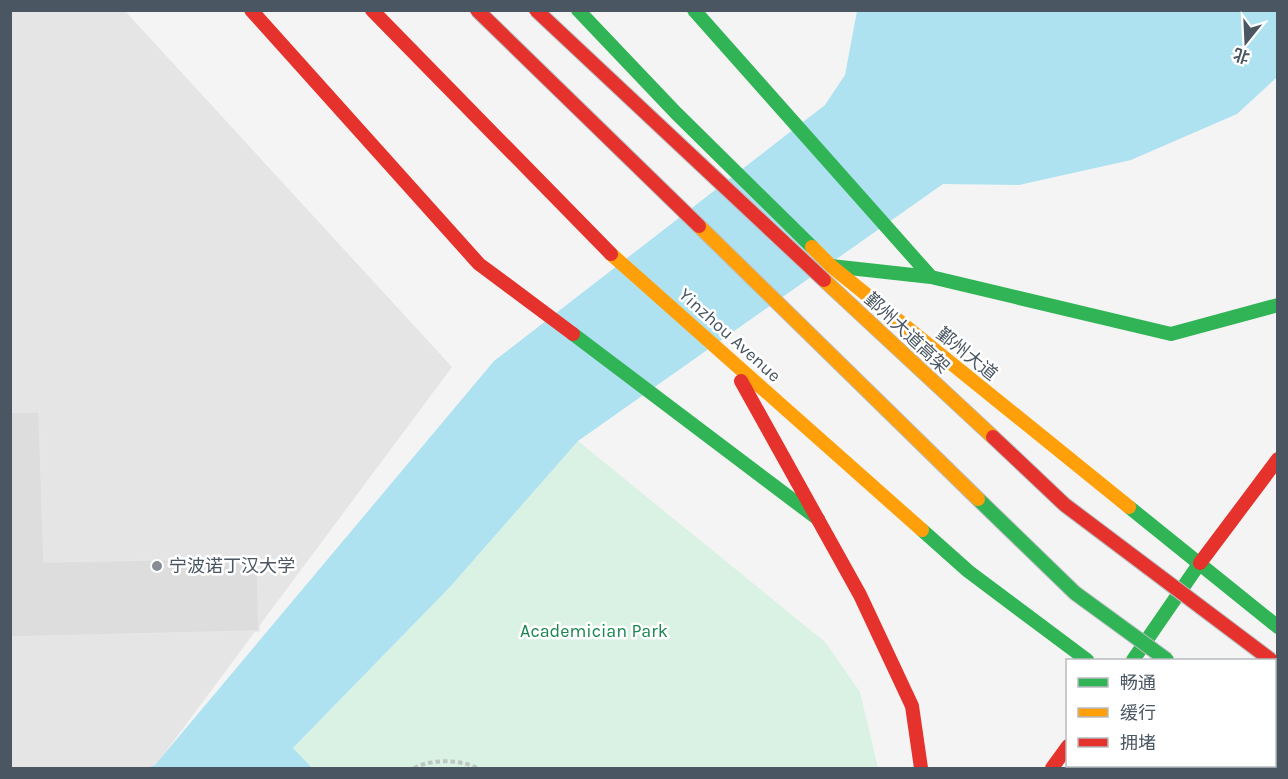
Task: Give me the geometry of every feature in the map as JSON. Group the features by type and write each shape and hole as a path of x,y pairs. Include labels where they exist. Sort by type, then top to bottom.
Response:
{"main road":[{"path":"250,10 479,264 818,519"},
{"name":"Yinzhou Avenue","path":"372,10 590,234 968,572 1086,659"},
{"path":"477,10 1076,593 1166,659"},
{"name":"鄞州大道高架","path":"536,10 1065,505 1274,659"},
{"name":"鄞州大道","path":"578,10 676,113 831,266 1278,627"},
{"path":"694,10 931,277"},
{"path":"831,266 931,277 1171,334 1278,305"},
{"path":"729,358 860,595 912,706 921,768"},
{"path":"1133,659 1200,563 1278,459"},
{"path":"1052,768 1066,749"}],"path":[{"path":"414,768 438,762 465,762 477,768"}],"shaded area":[{"name":"宁波诺丁汉大学","path":"10,11 125,11 452,367 155,766 147,768 11,768"}],"green space":[{"name":"Academician Park","path":"578,441 825,642 860,692 878,768 274,768 450,587"}],"water":[{"path":"857,11 1277,11 1277,77 1237,114 1131,160 1019,185 943,184 578,441 450,587 293,748 312,768 147,768 155,765 494,361 825,105 845,75"}],"building":[{"path":"10,412 39,412 44,562 257,558 259,631 10,637"}],"traffic: fast":[{"path":"578,10 676,113 812,247"},
{"path":"694,10 931,277"},
{"path":"831,266 931,277 1171,334 1278,305"},
{"path":"573,334 818,519"},
{"path":"978,499 1075,593 1166,659"},
{"path":"1129,507 1278,627"},
{"path":"922,530 968,571 1086,659"},
{"path":"1134,659 1197,567"}],"traffic: slow":[{"path":"699,226 978,499"},
{"path":"812,247 831,266 1129,507"},
{"path":"611,254 922,530"},
{"path":"824,280 993,437"}],"traffic: jam":[{"path":"251,10 479,264 573,334"},
{"path":"372,10 611,254"},
{"path":"477,10 699,226"},
{"path":"536,10 824,280"},
{"path":"741,381 860,595 912,706 921,768"},
{"path":"993,437 1065,505 1270,659"},
{"path":"1200,563 1278,459"},
{"path":"1052,768 1066,749"}],"place":[{"name":"宁波诺丁汉大学","path":"157,566"}]}
